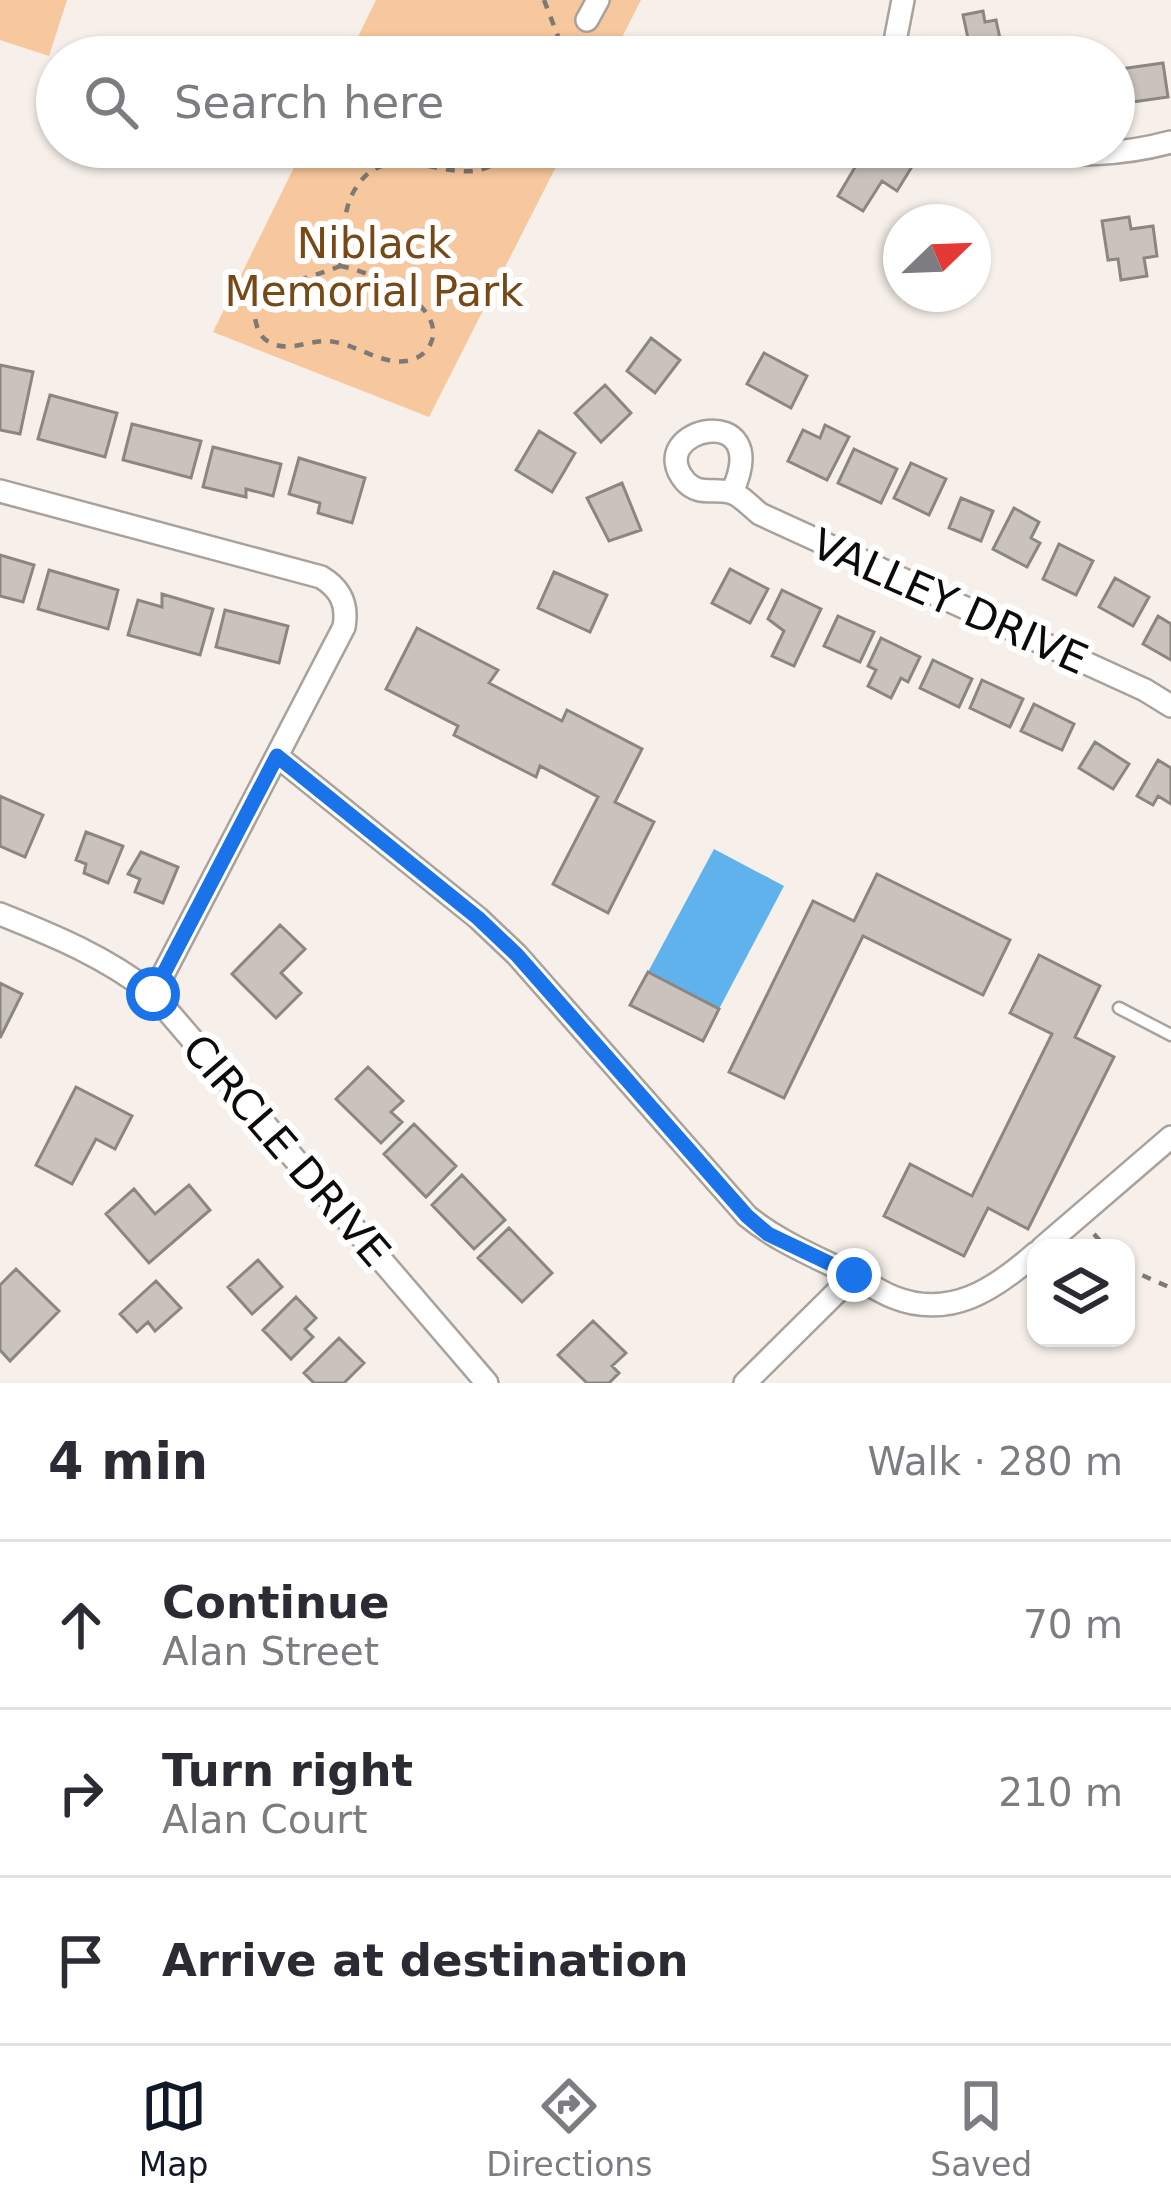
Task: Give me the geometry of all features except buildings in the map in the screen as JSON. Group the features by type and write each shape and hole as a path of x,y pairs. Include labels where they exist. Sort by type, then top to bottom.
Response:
{"street":[{"path":"896,36 902,0"},
{"path":"1135,148 1171,142"},
{"path":"0,490 321,577 342,596 344,627 153,994"},
{"name":"VALLEY DRIVE","path":"732,492 760,514 1171,706"},
{"path":"277,756 517,955 768,1234 911,1303 972,1299 1027,1261"},
{"name":"CIRCLE DRIVE","path":"0,914 80,946 153,994 487,1383"},
{"path":"1053,1239 1171,1137"},
{"path":"746,1383 854,1275"}],"lane":[{"path":"1119,1008 1171,1035"}],"path":[{"path":"544,0 558,36"},
{"path":"340,266 353,192 375,168"},
{"path":"440,168 482,172 492,168"},
{"path":"340,266 367,271 427,309 434,329 431,346 422,355 396,362 326,340 289,347 269,343 257,330 254,312 278,286 340,266"},
{"path":"1135,1272 1171,1288"}],"green space":[{"path":"0,0 67,0 55,36 36,36 36,52 0,40"},
{"path":"376,0 641,0 623,36 358,36"},
{"name":"Niblack Memorial Park","path":"294,168 555,168 429,417 213,332"}],"water":[{"path":"714,849 784,886 719,1009 648,972"}],"route":[{"path":"153,994 277,756 517,955 747,1216 768,1234 854,1275"}]}
